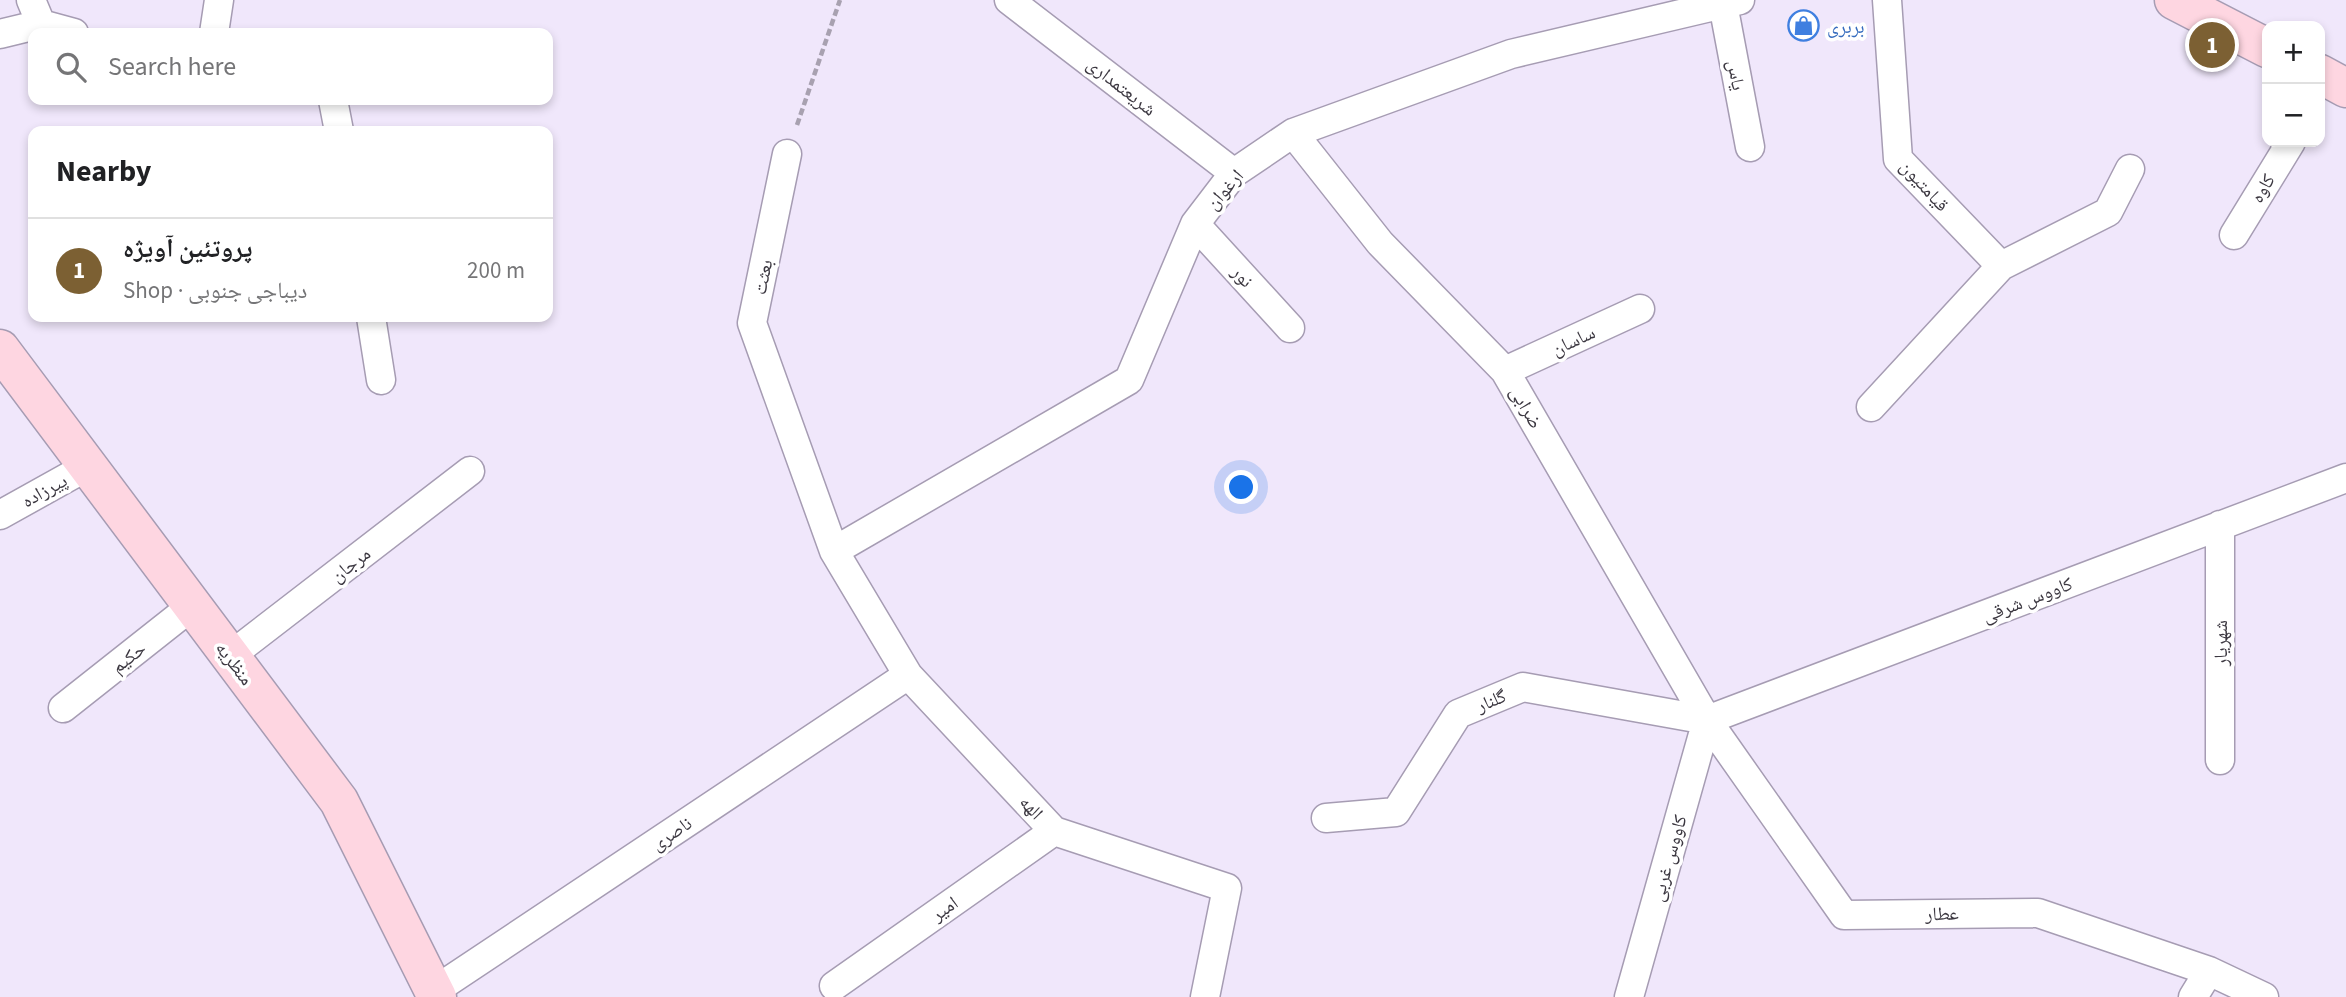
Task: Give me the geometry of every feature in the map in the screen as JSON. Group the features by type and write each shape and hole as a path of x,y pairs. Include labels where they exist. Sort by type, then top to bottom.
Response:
{"street":[{"path":"215,28 219,0"},
{"name":"شریعتمداری","path":"1009,0 1234,173"},
{"name":"قیامتیون","path":"1887,0 1898,159 2001,266"},
{"path":"2174,0 2262,45"},
{"name":"ارغوان","path":"834,551 1129,380 1195,223 1234,173 1293,134 1511,54 1732,2"},
{"name":"یاس","path":"1732,2 1750,147"},
{"path":"0,34 36,12 65,28"},
{"path":"334,105 338,126"},
{"name":"ضرابی","path":"1293,134 1380,243 1506,371 1707,720"},
{"name":"کاوه","path":"2234,235 2288,147"},
{"name":"بعثت","path":"787,153 752,323 834,551"},
{"path":"1871,407 2001,266 2108,212 2130,169"},
{"name":"نور","path":"1195,223 1290,328"},
{"name":"ساسان","path":"1506,371 1640,309"},
{"path":"372,322 381,380"},
{"name":"منظریه","path":"0,349 339,802 435,994"},
{"name":"پیرزاده","path":"0,515 88,466"},
{"name":"مرجان","path":"230,656 470,471"},
{"name":"کاووس شرقی","path":"1707,720 2346,478"},
{"name":"شهریار","path":"2220,525 2220,761"},
{"name":"الهه","path":"834,551 908,675 1054,831 1227,888 1205,997"},
{"name":"حکیم","path":"63,708 192,606"},
{"name":"ناصری","path":"435,994 908,675"},
{"name":"گلنار","path":"1326,818 1396,812 1458,714 1523,687 1707,720"},
{"name":"عطار","path":"1707,720 1844,915 2038,913 2209,971 2264,997"},
{"name":"کاووس غربی","path":"1629,997 1707,720"},
{"name":"امیر","path":"834,986 1054,831"},
{"path":"2193,997 2209,971"}],"path":[{"path":"787,153 840,0"}],"place":[{"name":"بربری","path":"1804,26"},
{"name":"پروتئین آویژه","path":"2212,45"}]}
